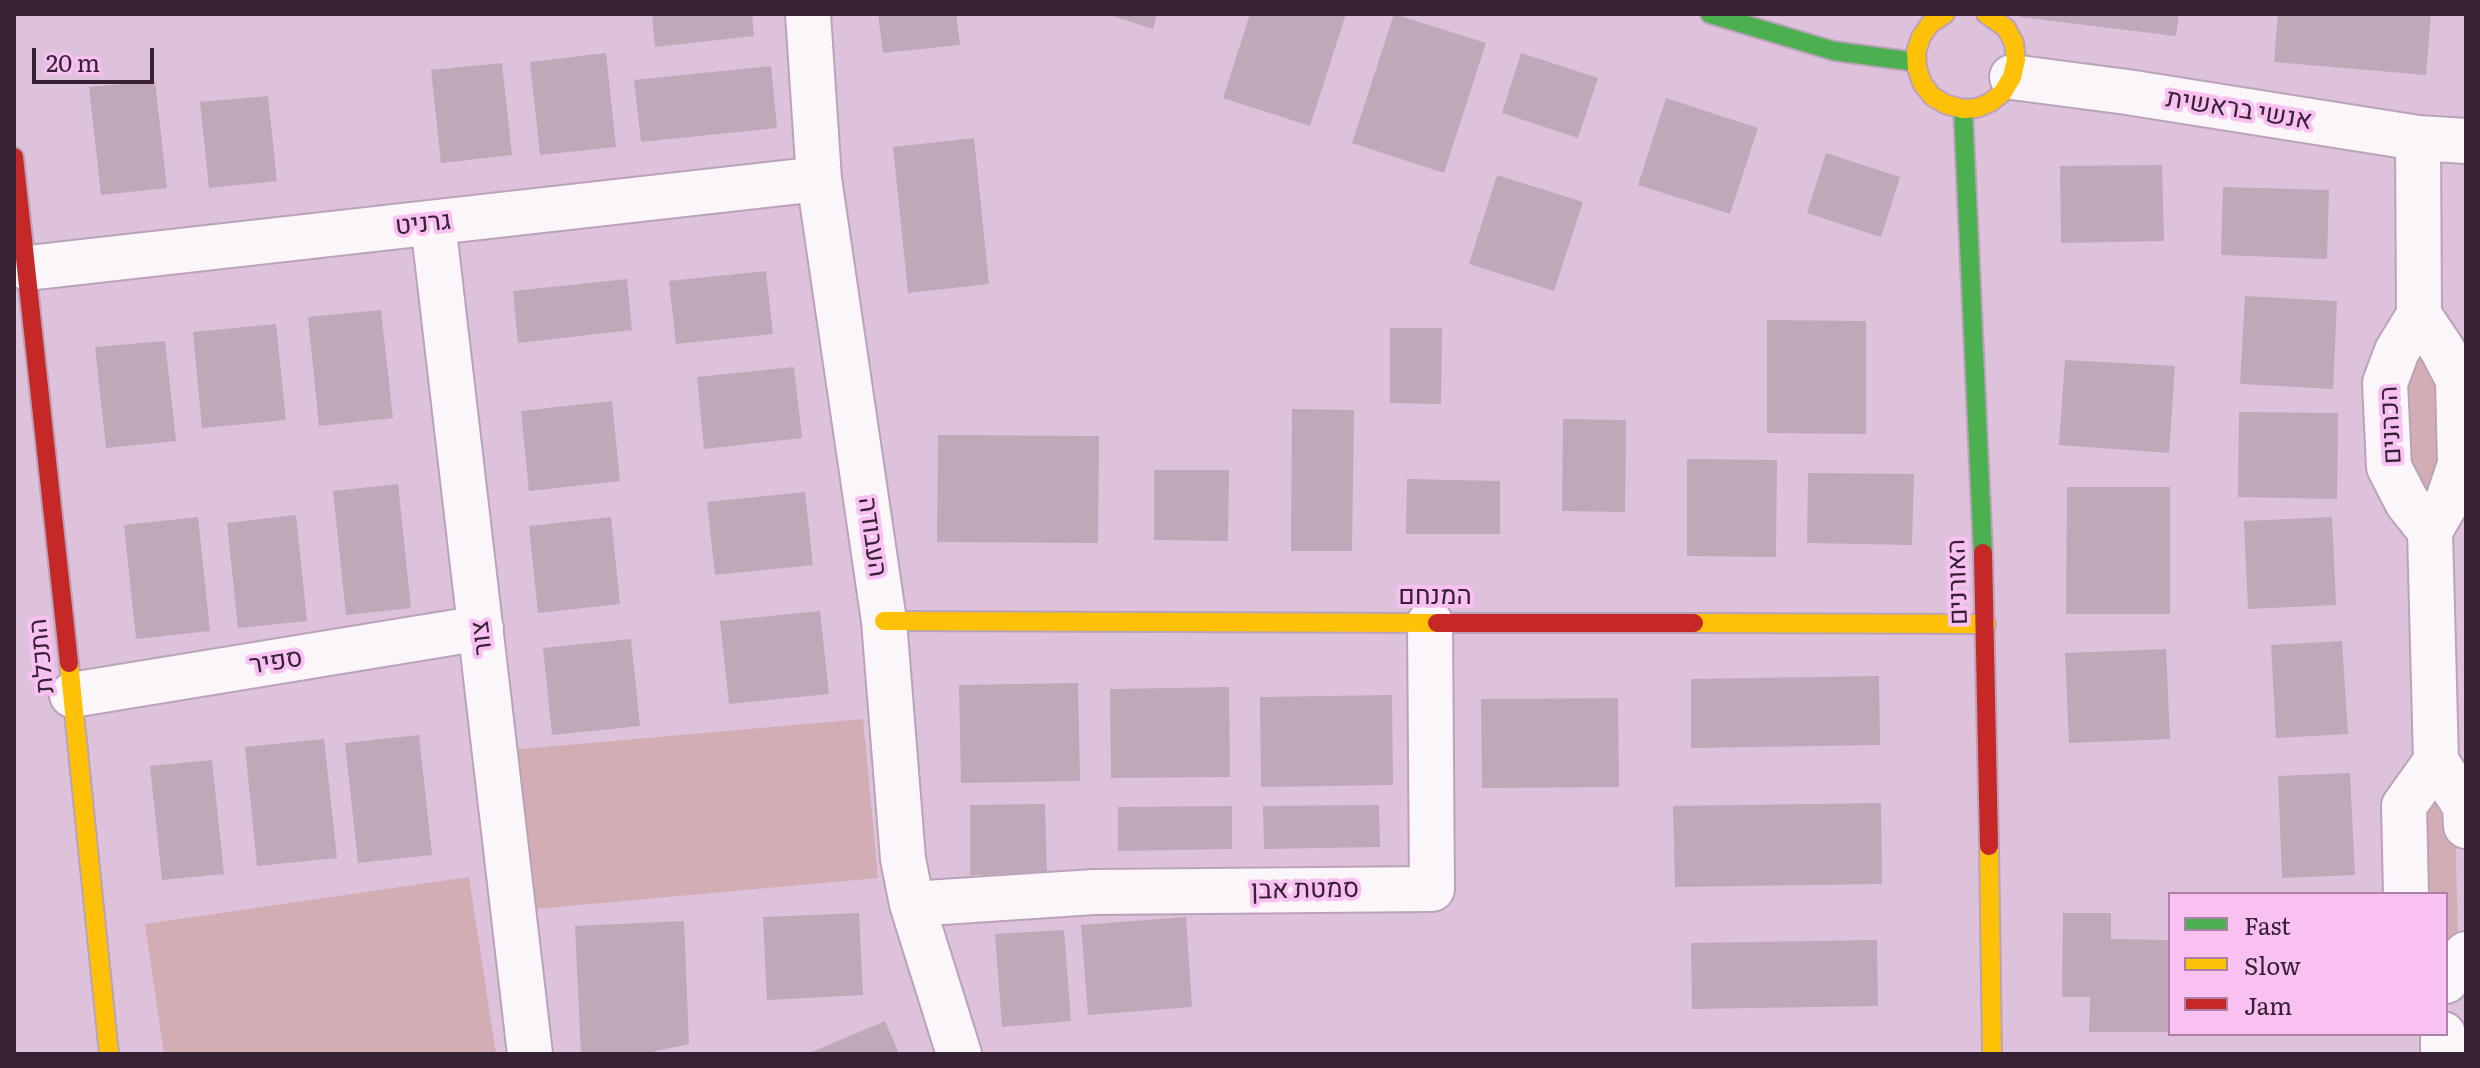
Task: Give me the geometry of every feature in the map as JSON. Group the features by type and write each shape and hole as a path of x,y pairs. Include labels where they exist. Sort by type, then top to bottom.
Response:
{"street":[{"name":"העבודה","path":"808,14 819,179 884,621 903,859 912,904 959,1054"},
{"path":"1710,14 1834,51 1916,62"},
{"path":"1945,14 1930,24 1921,37 1916,62 1922,83 1932,96 1963,109 1977,108 1991,102 2003,92 2012,77 2016,60 2014,43 2006,28 1986,14"},
{"name":"אנשי בראשית","path":"2012,77 2418,138 2466,141"},
{"name":"האורנים","path":"1963,109 1986,624 1992,1054"},
{"path":"2418,138 2419,315 2458,380 2460,464 2448,500 2430,531 2436,761 2465,806 2466,826"},
{"name":"התכלת","path":"14,157 109,1054"},
{"name":"גרניט","path":"28,268 819,179"},
{"name":"צור","path":"433,223 530,1054"},
{"name":"הכהנים","path":"2419,315 2397,351 2385,383 2389,467 2407,502 2430,531"},
{"name":"המנחם","path":"884,621 1986,624"},
{"name":"סמטת אבן","path":"912,904 1094,892 1432,889 1430,622"},
{"name":"ספיר","path":"72,695 481,628"},
{"path":"2406,892 2404,806 2436,761"},
{"path":"2448,978 2466,954"}],"shaded area":[{"path":"2419,344 2438,370 2441,483 2426,504 2409,487 2404,368"},
{"path":"863,719 878,878 524,910 510,750"},
{"path":"2435,789 2455,822 2458,936 2448,953 2448,892 2423,892 2420,821"},
{"path":"469,877 496,1054 164,1054 145,924"}],"building":[{"path":"652,14 752,14 754,36 655,47"},
{"path":"878,14 956,14 960,45 883,53"},
{"path":"1107,14 1157,14 1153,29"},
{"path":"1250,14 1346,14 1310,126 1223,98"},
{"path":"1394,14 1486,43 1444,173 1352,143"},
{"path":"2020,14 2179,14 2176,36 2020,17"},
{"path":"2278,14 2431,14 2426,75 2274,62"},
{"path":"606,53 616,147 540,155 530,62"},
{"path":"1521,53 1598,78 1578,138 1502,113"},
{"path":"502,63 512,155 441,163 431,70"},
{"path":"771,66 777,128 641,142 634,80"},
{"path":"155,81 167,188 101,195 89,87"},
{"path":"268,96 277,181 209,188 200,102"},
{"path":"1666,98 1758,128 1730,214 1638,185"},
{"path":"974,138 989,284 908,293 893,147"},
{"path":"1826,153 1900,177 1881,237 1807,213"},
{"path":"2162,165 2164,241 2061,243 2060,166"},
{"path":"1497,175 1583,202 1554,291 1469,264"},
{"path":"2223,187 2329,190 2327,259 2221,255"},
{"path":"766,271 773,334 676,344 669,281"},
{"path":"627,279 632,330 518,343 513,291"},
{"path":"2245,296 2337,301 2333,389 2240,384"},
{"path":"381,310 393,418 319,426 308,317"},
{"path":"1767,320 1866,321 1866,434 1767,433"},
{"path":"276,324 286,420 202,428 193,332"},
{"path":"1390,328 1442,328 1441,404 1390,403"},
{"path":"165,341 176,441 106,448 95,347"},
{"path":"2065,360 2175,366 2169,453 2059,445"},
{"path":"794,367 802,438 704,449 697,377"},
{"path":"612,401 620,481 529,491 521,411"},
{"path":"1292,409 1354,410 1352,551 1291,551"},
{"path":"2239,412 2338,413 2337,499 2238,497"},
{"path":"1563,419 1626,420 1625,512 1562,511"},
{"path":"938,435 1099,436 1098,543 937,542"},
{"path":"1687,459 1777,460 1776,557 1687,556"},
{"path":"1154,470 1229,470 1228,541 1154,540"},
{"path":"1808,473 1914,474 1912,545 1807,543"},
{"path":"1407,479 1500,481 1500,534 1406,534"},
{"path":"398,484 411,608 346,615 333,491"},
{"path":"2067,487 2170,487 2170,614 2066,614"},
{"path":"805,492 813,565 715,575 707,502"},
{"path":"296,515 307,621 238,628 227,523"},
{"path":"198,517 210,631 136,639 124,525"},
{"path":"611,517 620,604 538,613 529,526"},
{"path":"2332,517 2336,605 2248,609 2244,521"},
{"path":"820,611 829,694 729,704 720,621"},
{"path":"631,639 640,726 552,735 543,648"},
{"path":"2342,641 2348,734 2276,738 2271,645"},
{"path":"2166,649 2170,739 2069,743 2065,653"},
{"path":"1879,676 1880,745 1691,748 1691,679"},
{"path":"1078,683 1080,781 961,783 959,685"},
{"path":"1229,687 1230,777 1111,778 1110,689"},
{"path":"1392,695 1393,785 1261,787 1260,697"},
{"path":"1618,698 1619,787 1482,788 1481,699"},
{"path":"419,735 432,855 358,863 345,743"},
{"path":"324,739 337,858 257,866 245,747"},
{"path":"212,760 224,874 162,880 150,766"},
{"path":"2350,773 2355,875 2282,878 2278,776"},
{"path":"1881,803 1882,884 1675,887 1673,806"},
{"path":"1045,804 1047,874 970,875 970,805"},
{"path":"1379,805 1380,847 1264,849 1263,806"},
{"path":"1232,806 1232,849 1118,851 1118,807"},
{"path":"859,913 863,995 767,1000 763,917"},
{"path":"2063,913 2111,913 2111,939 2168,940 2168,1032 2089,1032 2090,997 2062,997"},
{"path":"1186,917 1192,1007 1088,1015 1081,925"},
{"path":"684,921 689,1044 642,1054 581,1054 575,926"},
{"path":"1064,930 1071,1021 1002,1027 995,934"},
{"path":"1877,940 1878,1006 1692,1009 1691,943"},
{"path":"885,1021 899,1054 807,1054"}],"traffic: fast":[{"path":"1710,14 1834,51 1916,62"},
{"path":"1963,109 1983,553"}],"traffic: slow":[{"path":"1945,14 1930,24 1921,37 1916,52 1917,68 1922,83 1932,96 1963,109 1977,108 1991,102 2003,92 2012,77 2016,60 2014,43 2006,28 1986,14"},
{"path":"884,621 1437,623"},
{"path":"1694,623 1986,624"},
{"path":"69,663 109,1054"},
{"path":"1989,846 1992,1054"}],"traffic: jam":[{"path":"14,157 69,663"},
{"path":"1983,553 1989,846"},
{"path":"1437,623 1694,623"}]}
